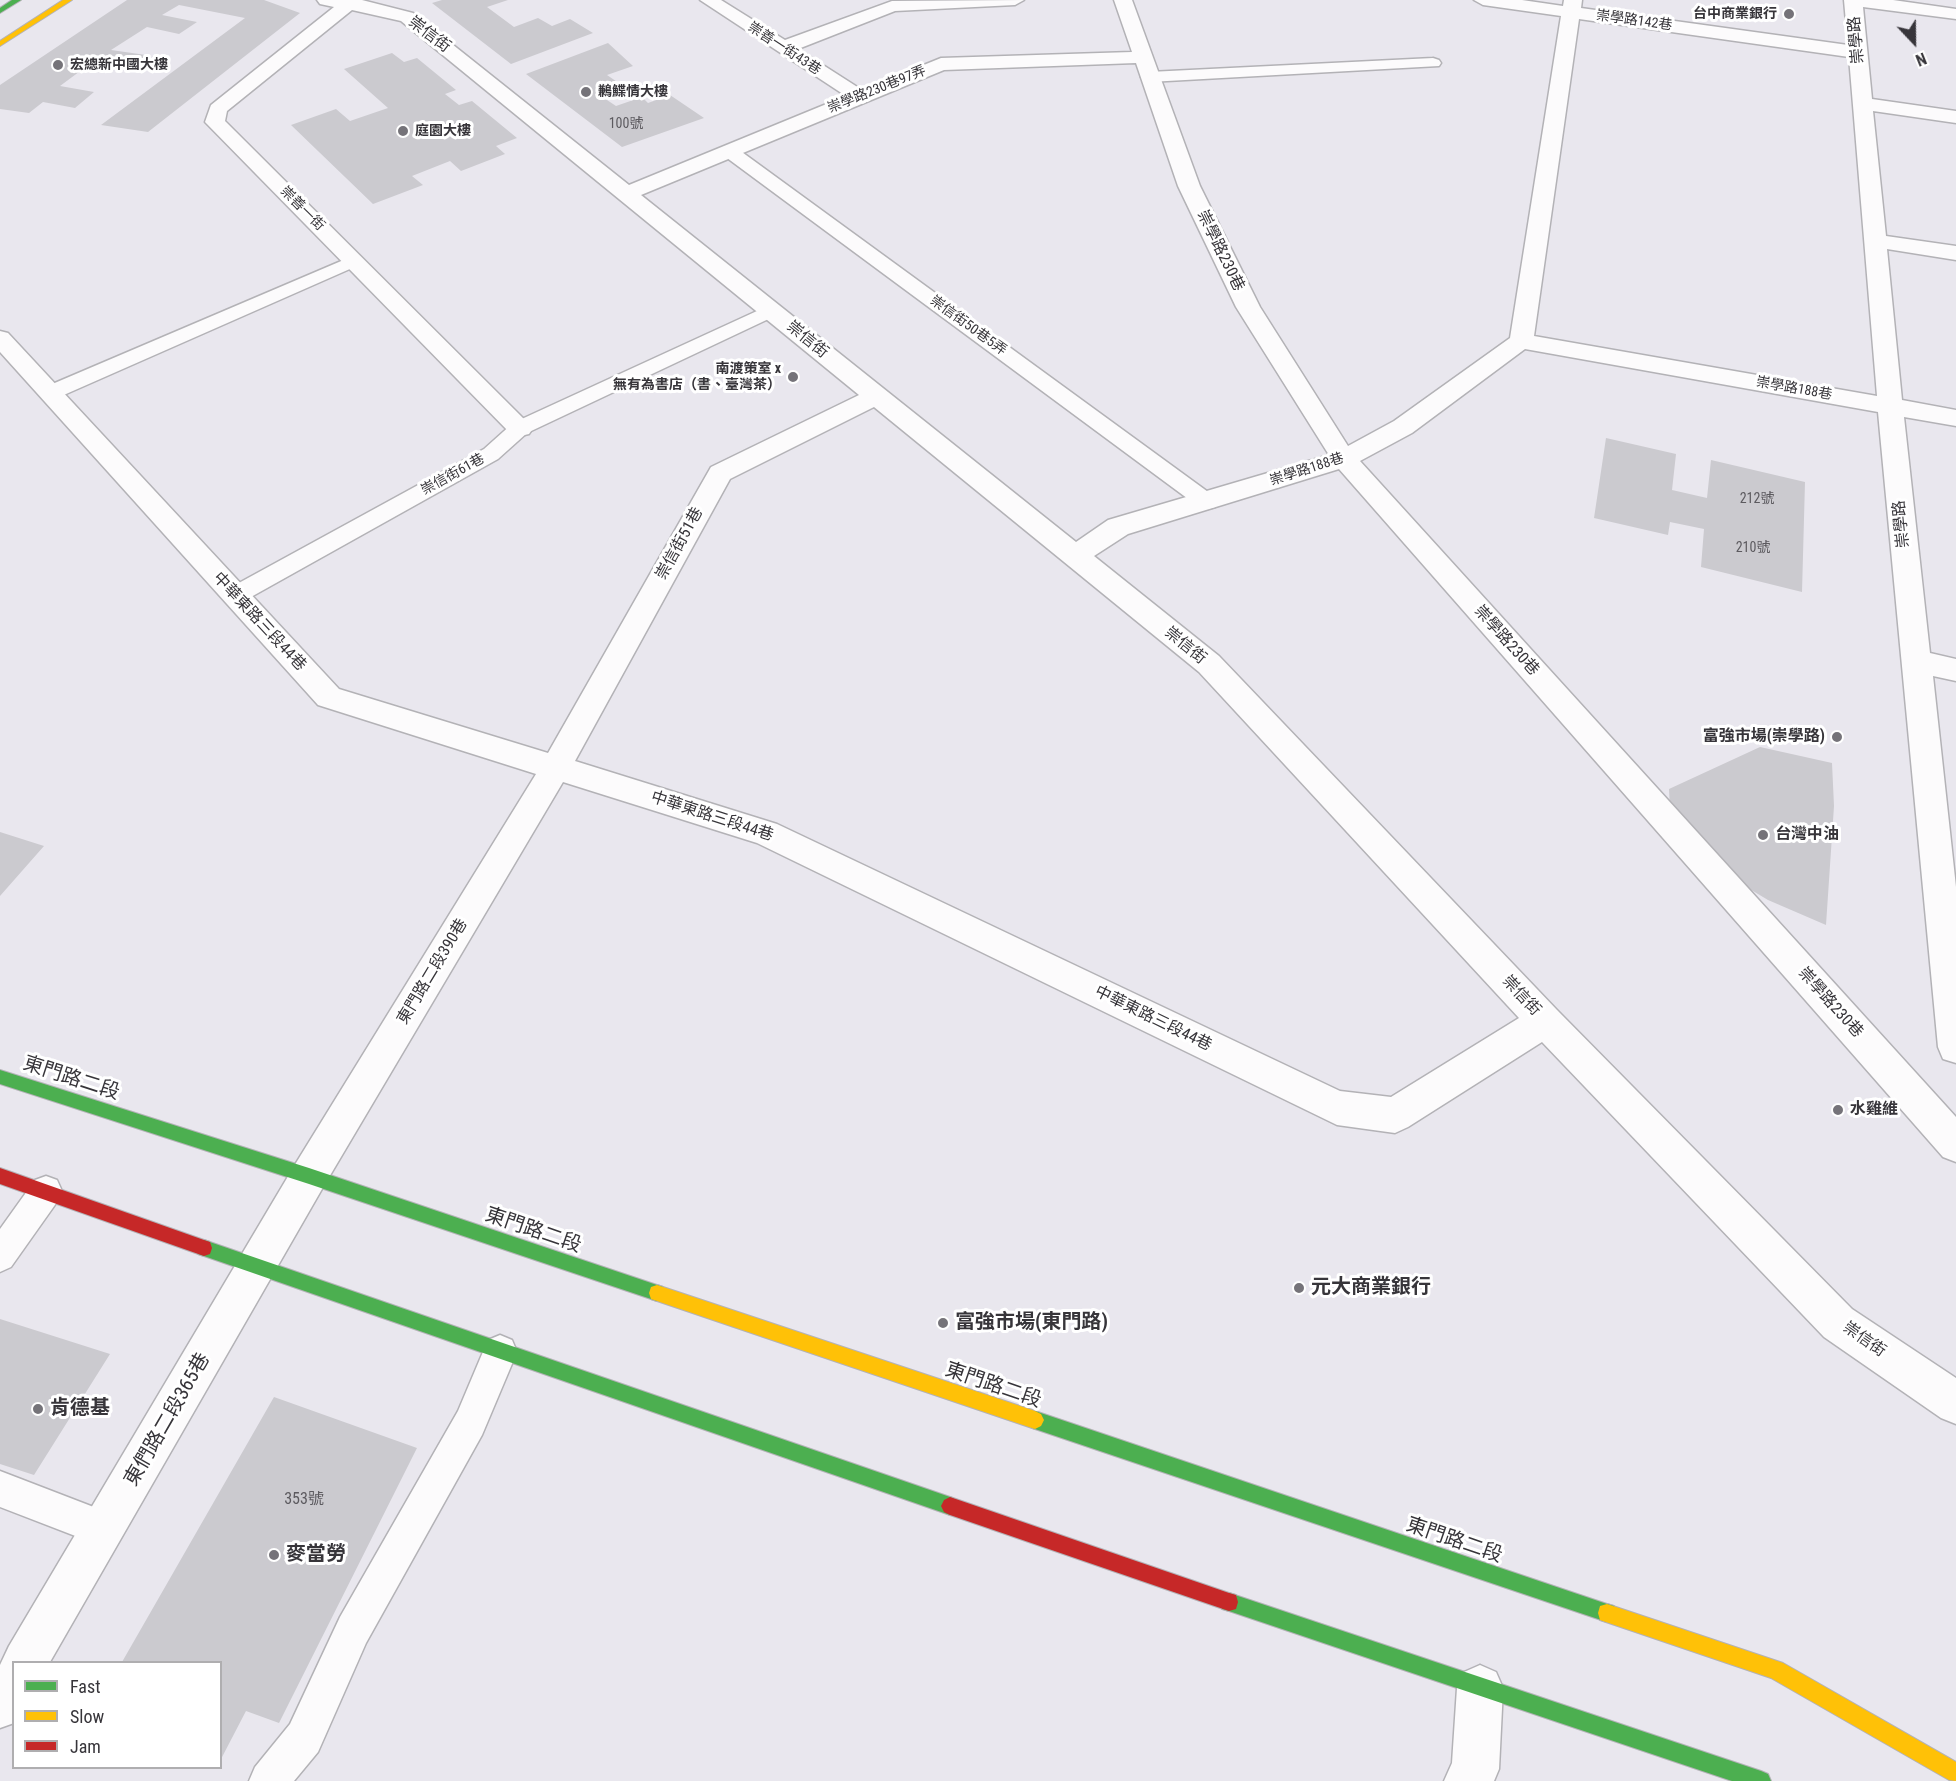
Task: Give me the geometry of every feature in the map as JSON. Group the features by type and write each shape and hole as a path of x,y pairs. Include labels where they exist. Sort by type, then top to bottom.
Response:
{"main road":[{"path":"0,11 17,0"},
{"path":"0,44 68,0"},
{"name":"東門路二段","path":"0,1077 309,1176 1776,1670 1956,1773"},
{"path":"0,1176 500,1352 1480,1688 1761,1781"}],"street":[{"name":"崇善一街43巷","path":"709,0 860,97"},
{"path":"782,48 892,6 1015,0"},
{"name":"崇學路230巷","path":"1123,0 1189,186 1248,307 1344,459 1956,1144"},
{"name":"崇學路142巷","path":"1483,0 1572,6 1857,52"},
{"path":"1853,0 1956,14"},
{"name":"崇學路","path":"1853,0 1890,405 1956,1047"},
{"name":"崇信街","path":"342,1 407,17 1209,664 1545,1021 1839,1323 1956,1403"},
{"name":"崇善一街","path":"342,1 218,109 215,122 520,428"},
{"path":"1521,341 1572,6"},
{"name":"崇學路230巷97弄","path":"628,193 941,64 1146,67"},
{"path":"1862,104 1956,117"},
{"path":"1875,241 1956,254"},
{"name":"中華東路三段44巷","path":"0,338 329,697 766,833 1337,1108 1395,1114 1545,1021"},
{"name":"崇學路188巷","path":"1074,556 1118,527 1344,459 1403,427 1521,341 1956,418"},
{"name":"崇信街51巷","path":"556,767 720,473 876,396"},
{"path":"1916,661 1956,670"},
{"name":"東門路二段390巷","path":"309,1176 556,767"},
{"name":"東們路二段365巷","path":"26,1661 309,1176"},
{"path":"0,1705 12,1685"},
{"path":"1468,1781 1475,1769 1480,1688"}],"lane":[{"path":"1146,67 1433,63"},
{"name":"崇信街50巷5弄","path":"729,151 1207,502"},
{"path":"50,393 353,261"},
{"name":"崇信街61巷","path":"234,596 491,454 520,428 770,311"},
{"path":"0,1256 46,1191"},
{"path":"269,1781 304,1738 353,1630 470,1423 500,1352"},
{"path":"0,1489 104,1529"}],"building":[{"name":"宏總新中國大樓","path":"127,0 264,0 300,13 148,132 101,125 245,18 179,5 162,15 197,22 179,34 147,27 111,50 146,55 130,68 91,63 60,86 94,92 75,108 43,102 29,113 0,109 0,85"},
{"name":"鶼鰈情大樓","path":"442,0 508,0 487,7 514,27 538,18 552,26 570,19 593,33 511,64 432,3"},
{"name":"鶼鰈情大樓","path":"608,43 633,66 607,75 629,90 604,98 616,106 642,97 648,103 670,95 704,118 622,147 526,74"},
{"name":"庭園大樓","path":"392,53 404,62 417,58 456,90 445,94 459,105 472,101 517,138 496,146 505,154 461,171 450,161 412,176 423,185 373,204 291,125 336,109 350,121 388,108 344,69"},
{"path":"1606,438 1676,454 1672,490 1707,498 1711,460 1805,482 1802,592 1701,567 1704,529 1670,522 1668,535 1594,518"},
{"name":"台灣中油","path":"1760,747 1832,763 1834,806 1826,925 1768,900 1738,882 1670,810 1669,789"},
{"path":"0,832 44,846 0,896"},
{"name":"肯德基","path":"0,1319 110,1354 34,1475 0,1464"},
{"name":"麥當勞","path":"274,1397 417,1448 279,1723 246,1711 222,1757 222,1661 123,1661"}],"traffic: fast":[{"path":"0,11 17,0"},
{"path":"0,1077 309,1176 657,1293"},
{"path":"204,1248 950,1506"},
{"path":"1035,1420 1607,1613"},
{"path":"1229,1602 1761,1781"}],"traffic: slow":[{"path":"0,44 68,0"},
{"path":"657,1293 1035,1420"},
{"path":"1607,1613 1776,1670 1956,1773"}],"traffic: jam":[{"path":"0,1176 204,1248"},
{"path":"950,1506 1229,1602"}],"place":[{"name":"台中商業銀行","path":"1789,14"},
{"name":"宏總新中國大樓","path":"58,65"},
{"name":"鶼鰈情大樓","path":"586,92"},
{"name":"庭園大樓","path":"403,131"},
{"name":"南渡策室 x 無有為書店（書、臺灣茶）","path":"793,377"},
{"name":"富強市場(崇學路)","path":"1837,737"},
{"name":"台灣中油","path":"1763,835"},
{"name":"水雞維","path":"1838,1110"},
{"name":"元大商業銀行","path":"1299,1288"},
{"name":"富強市場(東門路)","path":"943,1323"},
{"name":"肯德基","path":"38,1409"},
{"name":"麥當勞","path":"274,1555"}]}
